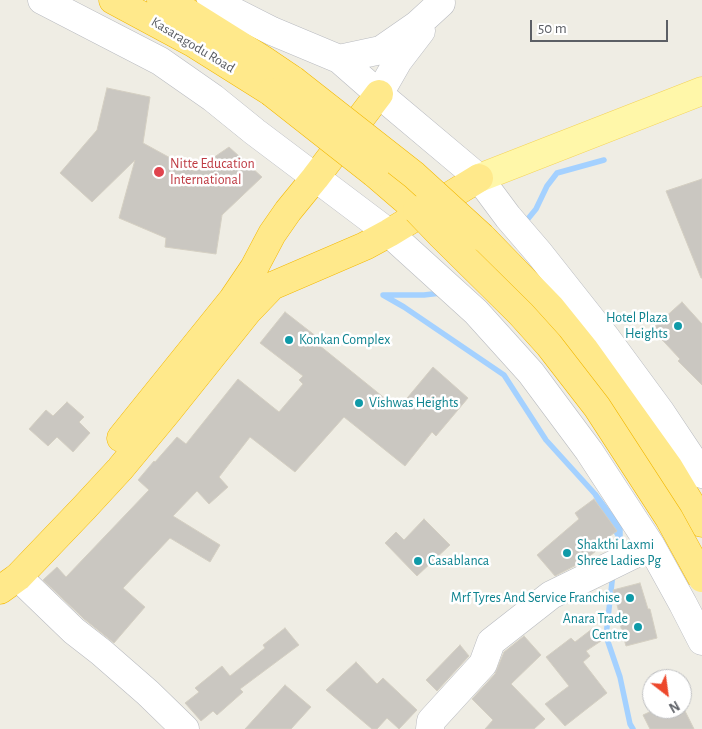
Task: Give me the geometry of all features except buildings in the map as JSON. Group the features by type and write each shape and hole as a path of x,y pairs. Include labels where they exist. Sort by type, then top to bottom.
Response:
{"highway":[{"name":"Kasaragodu Road","path":"113,0 193,43 282,86"},
{"name":"Kasaragodu Road","path":"161,0 186,12 262,59 282,86"},
{"path":"282,86 414,175 482,237 551,308 584,349 669,468 702,523"},
{"path":"282,86 417,210 543,338 612,429 669,518 702,578"},
{"path":"6,578 5,562 70,496 105,457 233,299 288,211 379,94"},
{"path":"6,578 84,508 120,469 248,311 272,286 365,246 479,178"}],"main road":[{"path":"479,178 702,91"}],"street":[{"path":"42,0 160,61 213,98 389,233 476,312 531,373 589,451 651,546 684,604 702,641"},
{"path":"211,0 272,31 339,59 479,178 508,217 607,338 660,410 702,474"},
{"path":"339,59 381,50 417,25 443,2"},
{"path":"379,94 398,61 443,2"},
{"path":"430,729 431,721 482,664 491,642 551,595 651,546"},
{"path":"6,578 101,652 148,693 185,729"}],"waterway":[{"path":"527,220 536,209 547,186 557,173 604,160"},
{"path":"441,293 383,295 404,307 504,375 546,440 595,494 620,539 617,554"},
{"path":"441,293 383,295 404,307 504,375 546,440 595,494 620,528 620,539"},
{"path":"613,573 606,636 620,677 630,724 633,729"}],"place":[{"name":"Nitte Education International","path":"159,172"},
{"name":"Hotel Plaza Heights","path":"678,326"},
{"name":"Konkan Complex","path":"289,340"},
{"name":"Vishwas Heights","path":"359,403"},
{"name":"Shakthi Laxmi Shree Ladies Pg","path":"567,553"},
{"name":"Casablanca","path":"418,561"},
{"name":"Mrf Tyres And Service Franchise","path":"630,598"},
{"name":"Anara Trade Centre","path":"638,627"}]}
